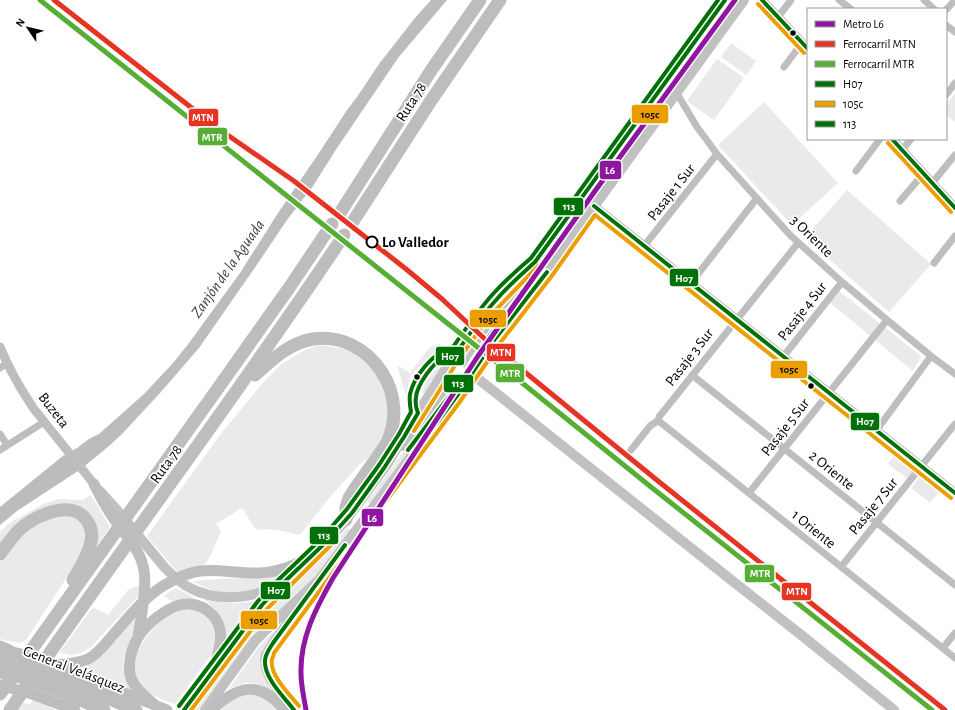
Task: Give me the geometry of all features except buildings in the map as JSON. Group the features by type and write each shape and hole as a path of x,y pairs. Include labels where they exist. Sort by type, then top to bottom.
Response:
{"highway":[{"name":"Ruta 78","path":"340,213 432,69 480,0"},
{"name":"Ruta 78","path":"352,223 442,85 500,0"},
{"name":"Ruta 78","path":"0,694 216,392 332,224"},
{"name":"Ruta 78","path":"10,710 302,298 344,235"},
{"path":"238,389 281,352 299,342 320,338 335,339 348,344 365,353 381,369 390,388 393,402 393,426 385,446 349,498 346,508 346,520"},
{"path":"0,554 18,531 39,517 53,512 67,510 83,516 87,520 91,529 92,541 68,590 63,606"},
{"name":"General Velásquez","path":"6,653 45,676 72,683 136,710"},
{"name":"General Velásquez","path":"1,677 45,676 64,693 104,710"}],"main road":[{"path":"725,0 535,262 470,358 468,368 472,374 894,710"},
{"path":"294,710 270,678 266,668 266,655 273,643 472,374 492,344 537,285 744,0"},
{"path":"594,206 592,195 595,179"},
{"path":"184,710 262,606 346,520 388,463 450,362 484,313 535,262"},
{"path":"388,463 413,436 450,387 461,377 472,374"},
{"path":"94,484 139,545 173,576 189,587 203,593 222,597 240,597 262,593 281,585"},
{"path":"139,545 145,579 141,617 137,639 130,658 130,671 134,684 155,705"},
{"path":"45,676 93,656 134,611 150,596 171,581 185,575 206,571 250,573 270,572 290,567 315,553"},
{"path":"205,710 256,641 319,580"},
{"path":"137,639 154,620 168,610 185,604 201,607 215,618 218,622 221,633 219,651 212,672"},
{"path":"45,676 155,705 167,710"},
{"path":"45,676 75,710"},
{"path":"211,710 224,699 237,691 250,689 264,692 277,702 284,710"}],"street":[{"path":"762,0 805,46 784,67"},
{"path":"778,17 791,0"},
{"path":"839,0 850,8"},
{"path":"924,0 933,8"},
{"path":"947,9 955,0"},
{"path":"947,26 955,32"},
{"path":"947,94 955,84"},
{"name":"3 Oriente","path":"676,92 697,126 718,154 798,243 887,320 955,374"},
{"path":"856,171 879,140"},
{"path":"893,140 924,172 955,208"},
{"path":"902,150 910,140"},
{"name":"Pasaje 1 Sur","path":"644,246 718,154"},
{"path":"933,182 955,155"},
{"path":"900,201 924,172"},
{"path":"691,283 757,198"},
{"path":"594,206 955,494"},
{"path":"934,263 955,236"},
{"name":"Pasaje 3 Sur","path":"631,450 650,426 658,420 736,319 798,243"},
{"name":"Pasaje 4 Sur","path":"783,356 842,282"},
{"name":"Pasaje 5 Sur","path":"749,493 887,320"},
{"name":"Buzeta","path":"0,348 3,366 44,422 94,484"},
{"path":"876,431 931,356"},
{"name":"2 Oriente","path":"692,375 955,585"},
{"name":"1 Oriente","path":"658,420 955,658"},
{"path":"0,450 44,422"},
{"name":"Pasaje 7 Sur","path":"841,567 955,424"},
{"path":"0,434 7,445"},
{"path":"943,648 955,633"}],"shaded area":[{"path":"431,0 447,0 398,58 313,186 287,220 199,348 160,393 109,446 81,469 17,511 0,525 0,507 64,455 99,434 144,394 173,363 240,273 278,213 379,64"},
{"path":"731,43 756,61 746,75 721,57"},
{"path":"717,59 744,78 714,120 687,101"},
{"path":"954,94 955,122 947,116 947,104"},
{"path":"764,102 838,183 792,225 718,145"},
{"path":"847,190 931,264 889,312 805,238"},
{"path":"839,291 921,356 913,371 829,302"},
{"path":"440,344 445,349 432,354 411,375 406,396 397,365 410,373 429,348"},
{"path":"321,345 344,349 358,355 379,375 390,411 386,429 377,447 330,497 300,535 267,529 258,530 254,527 242,508 216,524 221,531 210,557 204,566 178,573 147,536 220,435 260,386 280,365 306,349"},
{"path":"444,366 424,394 422,393 425,383 436,369"},
{"path":"459,382 461,383 372,505 367,501 401,455"},
{"path":"889,445 917,466 908,479 888,464 893,457 885,451"},
{"path":"924,472 943,487 930,503 911,488"},
{"path":"91,495 110,526 92,554 95,546 72,506 0,543 0,532 8,524 43,504 58,499 83,500"},
{"path":"63,515 79,519 87,529 84,551 26,640 20,643 0,639 0,562 15,540 32,525"},
{"path":"347,528 350,530 351,535 311,585 243,653 200,710 193,710 250,632 274,603 291,585 324,557"},
{"path":"289,573 263,588 232,593 209,589 192,581 267,577"},
{"path":"140,585 140,594 91,647 81,653 72,655 59,653 93,607 108,615 128,590"},
{"path":"176,588 195,598 186,598 174,602 163,596"},
{"path":"260,599 226,644 226,630 222,619 205,600 232,603"},
{"path":"188,609 201,613 208,618 217,629 215,649 175,704 155,696 138,683 135,664 144,641 155,627 176,612"},
{"path":"136,613 135,630 125,653 123,668 126,676 140,694 75,666"},
{"path":"293,613 264,655 289,710 276,696 263,686 248,683 229,689 257,649"},
{"path":"239,693 264,697 277,710 220,710"},
{"path":"33,700 57,710 18,710 23,703 30,704"}],"metro line":[{"name":"L6","path":"306,710 301,678 303,648 306,635 315,612 333,578 478,356 595,191 735,0"}],"rail line":[{"name":"MTR","path":"40,0 932,710"},
{"name":"MTN","path":"54,0 216,127 294,181 406,269 442,299 487,341 658,481 945,710"}],"transit line":[{"name":"113","path":"179,706 258,601 321,539 347,509 379,465 399,434 411,412 410,394 412,387 425,366 444,351 451,350 492,295 531,258 718,0"},
{"name":"H07","path":"184,710 262,605 325,543 352,513 384,468 418,413 416,407 417,392 426,374 440,360 446,357 454,356 491,306 511,284 535,262 725,0"},
{"name":"H07","path":"762,0 807,48"},
{"name":"105c","path":"570,224 730,4"},
{"name":"105c","path":"758,4 804,53"},
{"name":"H07","path":"893,140 955,208"},
{"name":"105c","path":"888,143 951,212"},
{"name":"H07","path":"594,206 955,493"},
{"name":"105c","path":"299,706 286,691 274,672 272,665 274,653 459,403 500,343 551,277 595,215 951,498"},
{"name":"105c","path":"414,431 459,359 489,317 539,265"},
{"name":"113","path":"408,450 454,390 490,335 542,267"},
{"name":"H07","path":"413,455 459,393 495,339 547,272"},
{"name":"105c","path":"191,710 267,609 337,539"},
{"name":"H07","path":"294,710 271,681 266,667 266,656 273,643 345,545"}],"place":[{"name":"Lo Valledor","path":"372,242"}],"water label":[{"name":"Zanjón de la Aguada","path":"227,268"}]}
